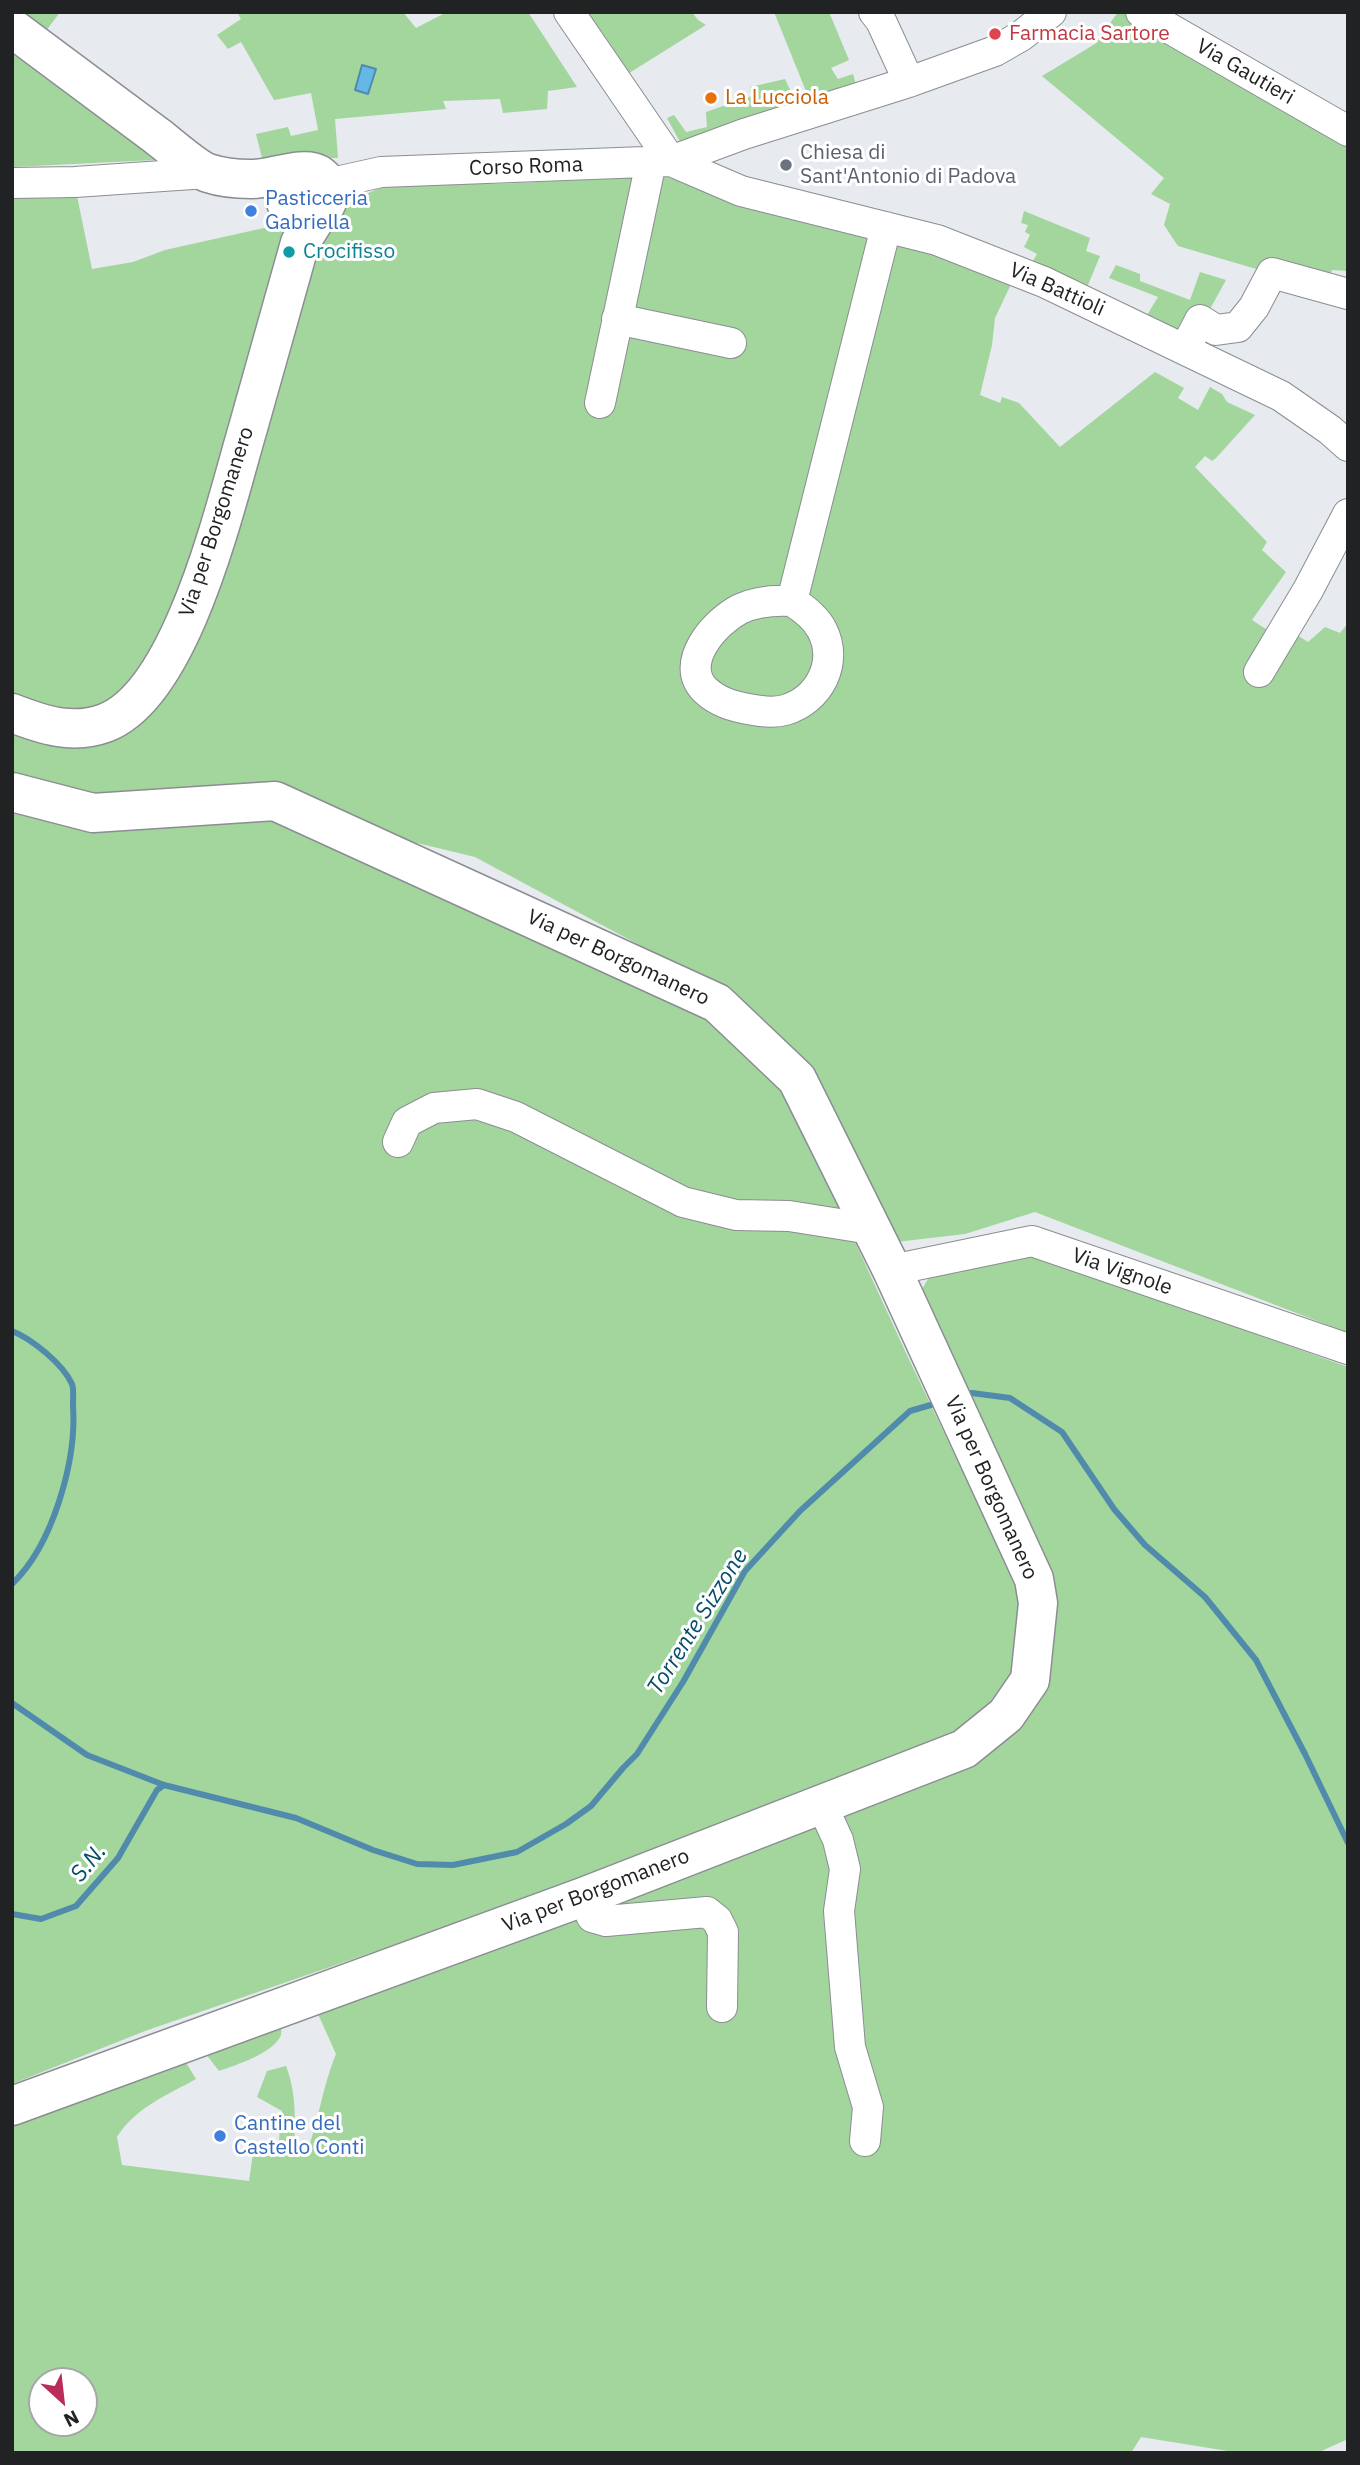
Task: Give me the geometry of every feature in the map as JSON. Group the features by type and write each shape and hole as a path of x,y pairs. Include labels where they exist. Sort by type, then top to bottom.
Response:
{"main road":[{"path":"12,28 207,173 300,199"},
{"name":"Via per Borgomanero","path":"12,713 51,727 78,730 107,722 132,706 150,685 182,631 208,566 300,199"},
{"name":"Via per Borgomanero","path":"12,792 93,813 275,801 717,1003 797,1079 892,1270 961,1420 1034,1579 1038,1603 1030,1680 1006,1715 964,1749 583,1897 12,2106"}],"street":[{"path":"569,12 661,161 617,319 600,402"},
{"path":"874,12 881,20 909,82"},
{"path":"661,161 909,82 995,51 1021,36 1051,12"},
{"name":"Via Gautieri","path":"1141,12 1348,131"},
{"name":"Corso Roma","path":"300,199 381,172 661,161"},
{"name":"Via Battioli","path":"661,161 741,191 937,240 1044,282 1281,396 1348,446"},
{"path":"12,183 75,182 207,173"},
{"path":"792,601 886,227"},
{"path":"1185,349 1200,320 1216,330 1238,327 1254,307 1272,274 1348,295"},
{"path":"617,319 731,343"},
{"path":"1259,672 1308,590 1348,514"},
{"path":"767,600 792,601 807,611 822,630 829,654 824,679 807,700 784,711 754,710 727,705 703,688 695,668 701,644 717,625 740,609 767,600"},
{"path":"398,1142 407,1122 435,1108 477,1104 516,1117 683,1202 736,1215 789,1216 872,1229"},
{"name":"Via Vignole","path":"892,1270 1032,1241 1348,1349"},
{"path":"821,1803 838,1840 845,1868 839,1911 850,2047 868,2107 865,2141"},
{"path":"583,1897 592,1917 606,1921 707,1912 717,1920 723,1932 722,2007"}],"green space":[{"path":"13,12 60,12 43,35"},
{"path":"237,12 403,12 416,28 447,12 528,12 577,87 548,91 547,109 503,113 500,99 443,101 446,109 335,119 338,158 262,158 256,134 288,127 291,136 318,130 311,93 274,100 241,42 228,49 217,35 241,19"},
{"path":"578,12 692,12 706,25 626,75"},
{"path":"774,12 829,12 849,60 831,68 838,79 853,74 857,89 812,106"},
{"path":"1118,12 1127,12 1348,137 1347,271 1332,270 1322,303 1312,299 1311,291 1263,271 1178,246 1164,225 1170,204 1151,194 1164,178 1042,76 1095,44"},
{"path":"12,46 176,159 12,167"},
{"path":"785,79 799,109 680,142 667,118 674,115 686,132 707,127 706,112 752,96 750,87"},
{"path":"663,176 722,195 799,211 1014,278 995,318 992,345 980,395 1000,403 1002,397 1019,403 1060,447 1155,372 1184,388 1178,398 1198,410 1210,387 1222,394 1227,402 1255,415 1216,458 1212,461 1205,456 1195,467 1267,542 1262,550 1286,572 1252,620 1272,633 1297,635 1308,642 1325,627 1340,633 1348,623 1348,1333 1035,1212 965,1234 896,1242 725,991 475,857 363,830 675,988 784,1087 906,1353 1014,1579 1027,1647 987,1722 573,1883 145,2031 12,2084 12,197 77,196 92,269 133,262 165,250 264,228 278,222 285,235 208,603 280,386 288,342 321,237 341,206 377,189 403,183 497,184"},
{"path":"1024,211 1090,238 1086,251 1100,256 1083,297 1027,271 1037,254 1024,247 1030,235 1025,232 1028,225 1021,223"},
{"path":"1116,265 1140,274 1140,281 1190,300 1200,272 1226,280 1189,347 1141,325 1158,297 1109,278"},
{"path":"1032,1254 1348,1367 1348,2439 1317,2453 1240,2453 1141,2437 1131,2453 12,2453 12,2119 182,2056 196,2079 152,2103 124,2127 117,2137 122,2165 249,2181 254,2147 278,2149 282,2111 257,2097 267,2071 286,2066 294,2098 294,2153 308,2149 336,2054 313,2003 980,1753 1047,1604 910,1309 931,1274"},
{"path":"281,2019 281,2035 271,2047 235,2065 219,2071 202,2049"}],"water":[{"path":"362,65 376,69 368,94 355,90"}],"waterway":[{"name":"Torrente Sizzone","path":"12,1331 37,1346 54,1361 68,1376 73,1394 71,1451 59,1500 39,1547 12,1584"},
{"name":"Torrente Sizzone","path":"965,1395 972,1393 1010,1398 1062,1432 1114,1509 1145,1545 1205,1597 1256,1660 1348,1843"},
{"name":"Torrente Sizzone","path":"12,1703 87,1755 164,1785 296,1818 373,1850 417,1864 453,1865 517,1852 591,1806 637,1754 683,1682 745,1571 800,1511 910,1411 941,1402"},
{"name":"S.N.","path":"12,1914 41,1919 76,1906 118,1858 157,1790 164,1785"}],"place":[{"name":"Farmacia Sartore","path":"995,34"},
{"name":"La Lucciola","path":"711,98"},
{"name":"Chiesa di Sant'Antonio di Padova","path":"786,165"},
{"name":"Pasticceria Gabriella","path":"251,211"},
{"name":"Crocifisso","path":"289,252"},
{"name":"Cantine del Castello Conti","path":"220,2136"}]}
